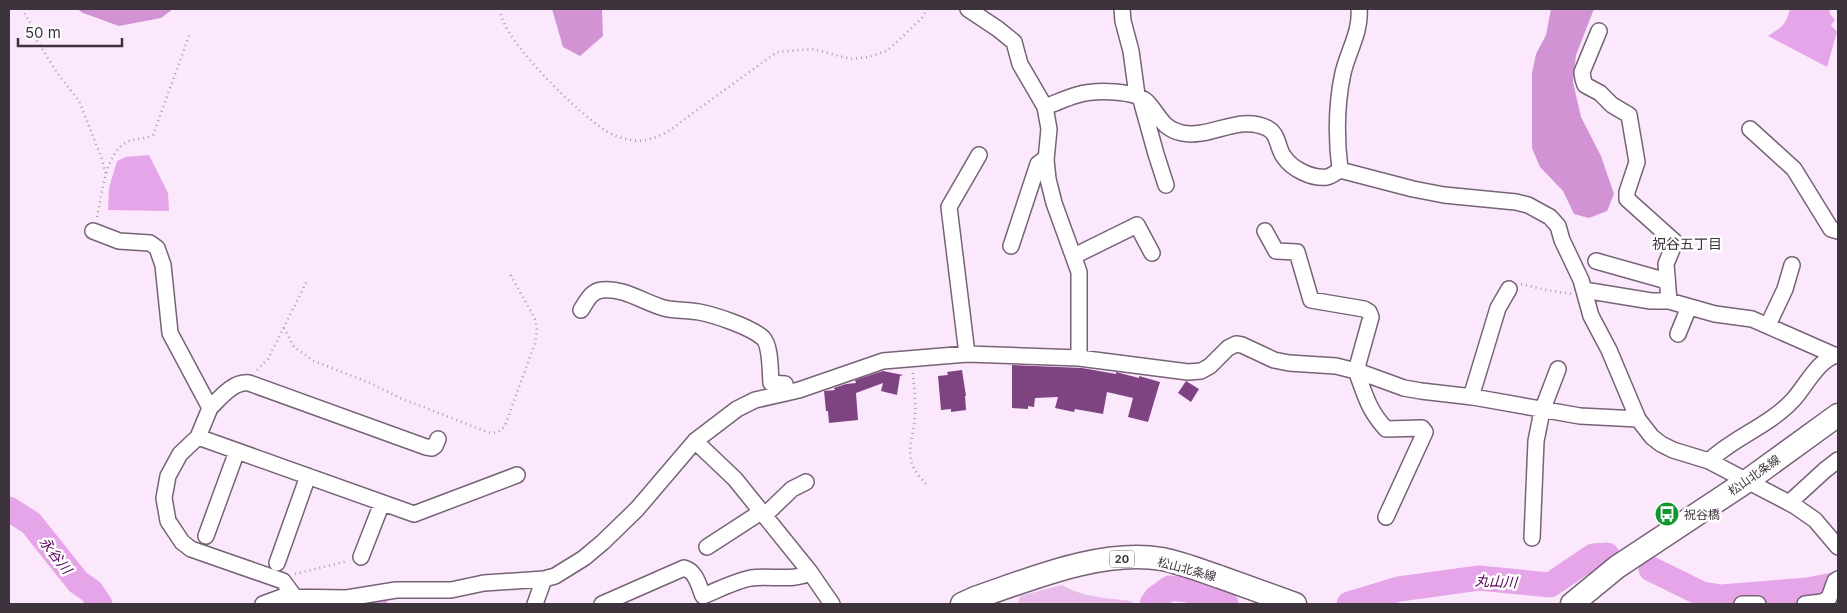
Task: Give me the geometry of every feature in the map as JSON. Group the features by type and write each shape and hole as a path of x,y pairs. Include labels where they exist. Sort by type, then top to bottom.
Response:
{"main road":[{"name":"松山北条線","path":"1572,604 1617,567 1747,481 1838,415"},
{"name":"松山北条線","path":"962,604 1055,571 1092,562 1130,558 1162,559 1195,568 1289,602"}],"street":[{"path":"968,9 998,28 1014,42 1020,64 1045,107 1049,129 1046,158 1048,179 1054,203 1074,256 1079,279 1078,358"},
{"path":"1122,9 1138,96 1166,185"},
{"path":"1340,170 1337,128 1340,92 1344,70 1358,30 1359,9"},
{"path":"1599,31 1582,72 1583,80 1586,85 1600,93 1612,105 1629,115 1637,162 1626,192 1627,199 1675,242 1666,264 1668,301"},
{"path":"1045,107 1072,96 1092,92 1131,93 1149,103 1160,121 1168,129 1181,133 1192,134 1229,125 1260,126 1268,129 1275,136 1283,156 1301,172 1325,177 1340,170 1444,195 1516,202 1540,211 1550,217 1558,226 1585,293 1592,316 1609,350 1638,419 1652,437 1661,444 1709,461 1789,503 1815,520 1838,548"},
{"path":"1750,129 1794,169 1831,229 1838,231"},
{"path":"967,354 949,207 979,155"},
{"path":"1011,246 1038,164 1046,158"},
{"path":"1074,256 1137,225 1152,252"},
{"path":"93,231 119,241 150,243 157,248 163,265 170,333 210,408"},
{"path":"1265,231 1276,251 1297,252 1311,300 1364,309 1369,312 1371,317 1358,371 1368,404 1386,429 1422,428 1425,432 1386,517"},
{"path":"1596,261 1667,281"},
{"path":"1768,325 1785,289 1792,266"},
{"path":"582,310 592,293 615,289 667,309 698,312 721,318 756,333 764,340 768,346 771,383 785,384 786,393"},
{"path":"1471,397 1498,308 1509,289"},
{"path":"1585,293 1650,301 1668,301 1716,314 1752,318 1836,355"},
{"path":"1678,334 1689,307"},
{"path":"263,604 282,597 347,598 396,590 451,590 484,584 544,579 555,576 568,569 604,542 637,509 696,440 737,409 755,400 800,390 882,361 967,354 1078,358 1188,372 1201,371 1210,366 1228,348 1236,344 1274,360 1297,364 1336,366 1358,371 1404,388 1471,397 1542,411 1580,416 1638,419"},
{"path":"1709,461 1722,449 1780,414 1824,362 1836,355"},
{"path":"1532,538 1536,441 1542,411 1558,369"},
{"path":"294,596 283,581 191,548 182,542 168,522 164,498 168,476 180,454 198,437 210,408 228,391 245,383 426,448 435,446 438,439"},
{"path":"198,437 414,514 517,475"},
{"path":"696,440 735,479 810,572 832,604"},
{"path":"206,536 237,451"},
{"path":"1789,503 1838,460"},
{"path":"277,563 308,476"},
{"path":"706,547 762,514 792,489 806,482"},
{"path":"361,557 382,503"},
{"path":"602,604 684,568 688,568 696,578 703,596 752,578 800,577 810,572"},
{"path":"535,604 544,579"},
{"path":"1805,604 1822,602 1829,598 1837,580"},
{"path":"1742,604 1758,604"}],"path":[{"path":"22,9 31,24 37,41 78,101 102,159 106,176"},
{"path":"500,9 503,20 519,48 566,98 607,132 631,140 644,141 673,130 682,121 777,52 813,49 851,59 868,57 887,51 922,18 926,9"},
{"path":"93,231 106,176 113,156 119,146 130,140 146,139 153,135 190,33"},
{"path":"284,328 294,347 314,361 370,383 400,398 490,432 498,432 503,430 506,422 535,343 536,330 535,319 509,272"},
{"path":"245,383 247,377 260,369 268,359 307,281"},
{"path":"1509,289 1514,282 1546,290 1585,293"},
{"path":"913,359 915,416 910,448 916,474 927,485"},
{"path":"283,581 294,574 361,557"}],"shaded area":[{"path":"77,9 173,9 161,18 119,26"},
{"path":"552,9 602,9 603,36 580,56 563,47"},
{"path":"1551,9 1594,9 1576,55 1573,82 1581,117 1601,156 1614,194 1607,211 1589,218 1574,214 1563,191 1540,167 1532,148 1532,73 1536,54 1546,35"},
{"path":"1794,9 1829,9 1830,14 1835,20 1831,25 1837,32 1827,67 1768,36 1782,26 1789,11"},
{"path":"149,155 168,193 169,211 108,210 109,188 117,161 126,157"},
{"path":"1062,585 1086,595 1128,600 1136,604 1018,604 1020,596"}],"building":[{"path":"1012,365 1082,368 1116,374 1116,372 1139,378 1139,376 1160,382 1148,422 1128,417 1133,398 1107,392 1103,414 1075,409 1074,412 1055,408 1058,397 1035,398 1034,407 1028,406 1028,409 1012,408"},
{"path":"962,370 966,410 951,412 951,409 941,410 938,376 948,375 947,372"},
{"path":"883,371 903,375 900,376 897,395 881,391 883,383 856,393 858,420 829,423 824,391 835,390 834,388 856,383 855,380"},
{"path":"1186,381 1199,389 1191,402 1178,393"}],"waterway":[{"name":"永谷川","path":"9,509 31,523 78,582 91,591 100,604"},
{"name":"丸山川","path":"1349,604 1399,589 1479,578 1550,585 1593,556 1607,555"},
{"name":"丸山川","path":"1651,569 1702,594 1721,597 1808,590 1838,584"},
{"name":"丸山川","path":"1152,604 1156,598 1170,588 1188,590 1226,604"},
{"name":"丸山川","path":"369,603 375,604"}],"place":[{"name":"祝谷橋","path":"1667,514"}],"district":[{"name":"祝谷五丁目","path":"1687,243"}]}
